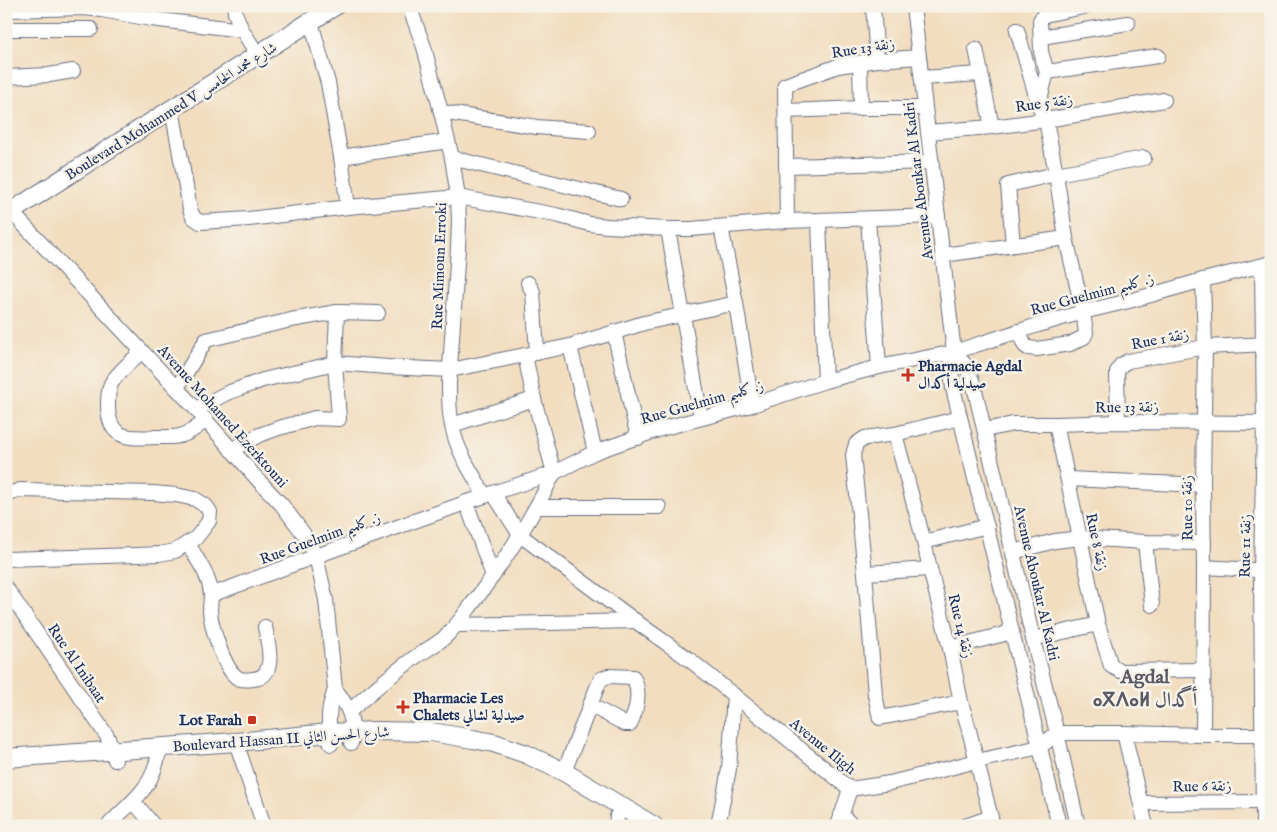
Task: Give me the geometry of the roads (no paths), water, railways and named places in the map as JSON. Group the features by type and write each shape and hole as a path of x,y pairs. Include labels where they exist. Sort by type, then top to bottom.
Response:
{"main road":[{"name":"Boulevard Mohammed V شارع محمد الخامس","path":"8,211 335,6"},
{"name":"Boulevard Hassan II شارع الحسن الثاني","path":"352,738 376,731 431,732 494,743 526,754 564,772 654,826"},
{"name":"Boulevard Hassan II شارع الحسن الثاني","path":"6,766 114,755 330,739 352,738 417,742 503,757 559,782 616,821 633,826"},
{"name":"Boulevard Hassan II شارع الحسن الثاني","path":"6,758 114,755"}],"street":[{"path":"235,6 235,12 242,30 258,55"},
{"name":"Rue Mimoun Erroki","path":"410,6 424,47 441,112 452,158 458,197 458,248 449,398 452,425 460,451 489,494"},
{"path":"873,6 878,60"},
{"name":"Avenue Aboukar Al Kadri","path":"913,6 954,352 951,370 952,379 1059,826"},
{"path":"1039,106 1047,72 1041,52 1040,20 1044,15 1067,8 1088,6"},
{"path":"6,10 84,8 151,19 242,30"},
{"path":"311,22 328,83 348,207"},
{"path":"1042,37 1128,23"},
{"path":"6,29 91,29"},
{"path":"1017,30 1039,106 1046,120 1066,238 1083,312 1085,336 1070,344 1037,349 1025,346 1018,331"},
{"path":"976,49 992,127"},
{"path":"1047,72 1158,56"},
{"name":"Rue 13 زنقة","path":"786,111 785,86 838,66 878,60 919,57"},
{"path":"860,63 861,108"},
{"path":"6,78 73,71"},
{"path":"922,78 980,74"},
{"name":"Rue 5 زنقة","path":"928,132 992,127 1046,120 1164,100"},
{"path":"787,221 786,111 926,108"},
{"path":"172,109 190,209 193,217 200,222 249,219 348,207 458,197 556,215 590,224 668,229 787,221 938,216"},
{"path":"441,112 537,127 589,131"},
{"path":"341,157 448,141"},
{"path":"452,158 621,199"},
{"path":"1013,245 1008,185 1144,158"},
{"path":"786,166 932,162"},
{"name":"Avenue Mohamed Ezerktouni","path":"8,211 177,388 282,505 303,533 316,556 326,600 336,689 330,706 330,739"},
{"path":"868,219 879,367"},
{"path":"819,221 825,381"},
{"path":"721,226 752,405"},
{"path":"668,229 700,418"},
{"path":"943,255 1066,238"},
{"name":"Rue Guelmim ز. كلميم","path":"211,595 466,502 554,473 595,452 664,428 752,405 825,381 879,367 954,352 1083,312 1266,265"},
{"name":"Rue 11 زنقة","path":"1263,826 1267,735 1266,265"},
{"name":"Rue 10 زنقة","path":"1202,280 1205,347 1203,735"},
{"path":"350,711 377,686 444,638 457,625 520,535 554,473 534,398 531,354 533,292 528,283"},
{"path":"196,409 227,393 263,380 336,363 450,370 570,346 644,323 736,304"},
{"path":"231,450 258,435 279,428 315,418 339,419 336,363 337,312"},
{"path":"177,388 206,340 291,320 337,312 378,313"},
{"path":"614,332 638,438"},
{"path":"1205,347 1266,344"},
{"path":"570,346 595,452"},
{"name":"Rue 1 زنقة","path":"1118,422 1117,372 1121,365 1128,361 1205,347"},
{"path":"142,351 114,378 110,385 108,418 114,429 121,436 173,438 192,431 206,420"},
{"name":"Avenue Aboukar Al Kadri","path":"954,352 967,367 971,376 1078,826"},
{"path":"452,425 534,398"},
{"path":"960,418 895,434 865,438 856,444 853,455 875,695 880,718 961,702"},
{"name":"Rue 13 زنقة","path":"985,430 1013,424 1118,422 1267,423"},
{"name":"Rue 8 زنقة","path":"1056,424 1098,624 1111,666 1121,672 1204,670"},
{"name":"Rue 14 زنقة","path":"895,434 924,542 961,702 992,821"},
{"path":"1068,479 1203,485"},
{"path":"6,497 20,490 153,493 195,499 206,506 210,512 209,521 196,538 175,551 160,554 6,559"},
{"name":"Avenue Iligh","path":"489,494 520,535 690,660 850,790 890,783 1040,747 1057,733"},
{"path":"466,502 493,576"},
{"path":"537,507 659,507"},
{"path":"924,542 986,526"},
{"path":"1013,552 1055,541 1080,538 1204,544"},
{"path":"1145,542 1152,605"},
{"path":"188,543 205,570 210,585 210,611 215,635 224,660 235,676 241,679 248,679 261,678 266,675 270,651 265,627"},
{"path":"1204,567 1266,571"},
{"path":"865,573 930,569"},
{"name":"Rue Al Inibaat","path":"6,588 107,736 114,755"},
{"path":"457,625 636,621"},
{"path":"1033,639 1098,624"},
{"path":"950,648 1012,632"},
{"name":"Avenue Mohamed Ezerktouni","path":"336,689 350,711 352,738"},
{"path":"718,826 729,769 734,695"},
{"path":"564,772 590,705"},
{"path":"1057,733 1267,735"},
{"path":"1124,733 1146,826"},
{"path":"237,746 264,826"},
{"path":"108,826 132,802 150,780 159,752"},
{"path":"850,790 840,821 854,826"},
{"path":"132,802 154,826"},
{"name":"Rue 6 زنقة","path":"1141,803 1263,802"},
{"path":"965,826 992,821"}],"place":[{"name":"Pharmacie Agdal صيدلية أكدال","path":"908,375"},
{"name":"Pharmacie Les Chalets صيدلية لشالي","path":"403,707"},
{"name":"Lot Farah","path":"252,720"}],"district":[{"name":"Agdal ⴰⴳⴷⴰⵍ أگدال","path":"1145,688"}]}
